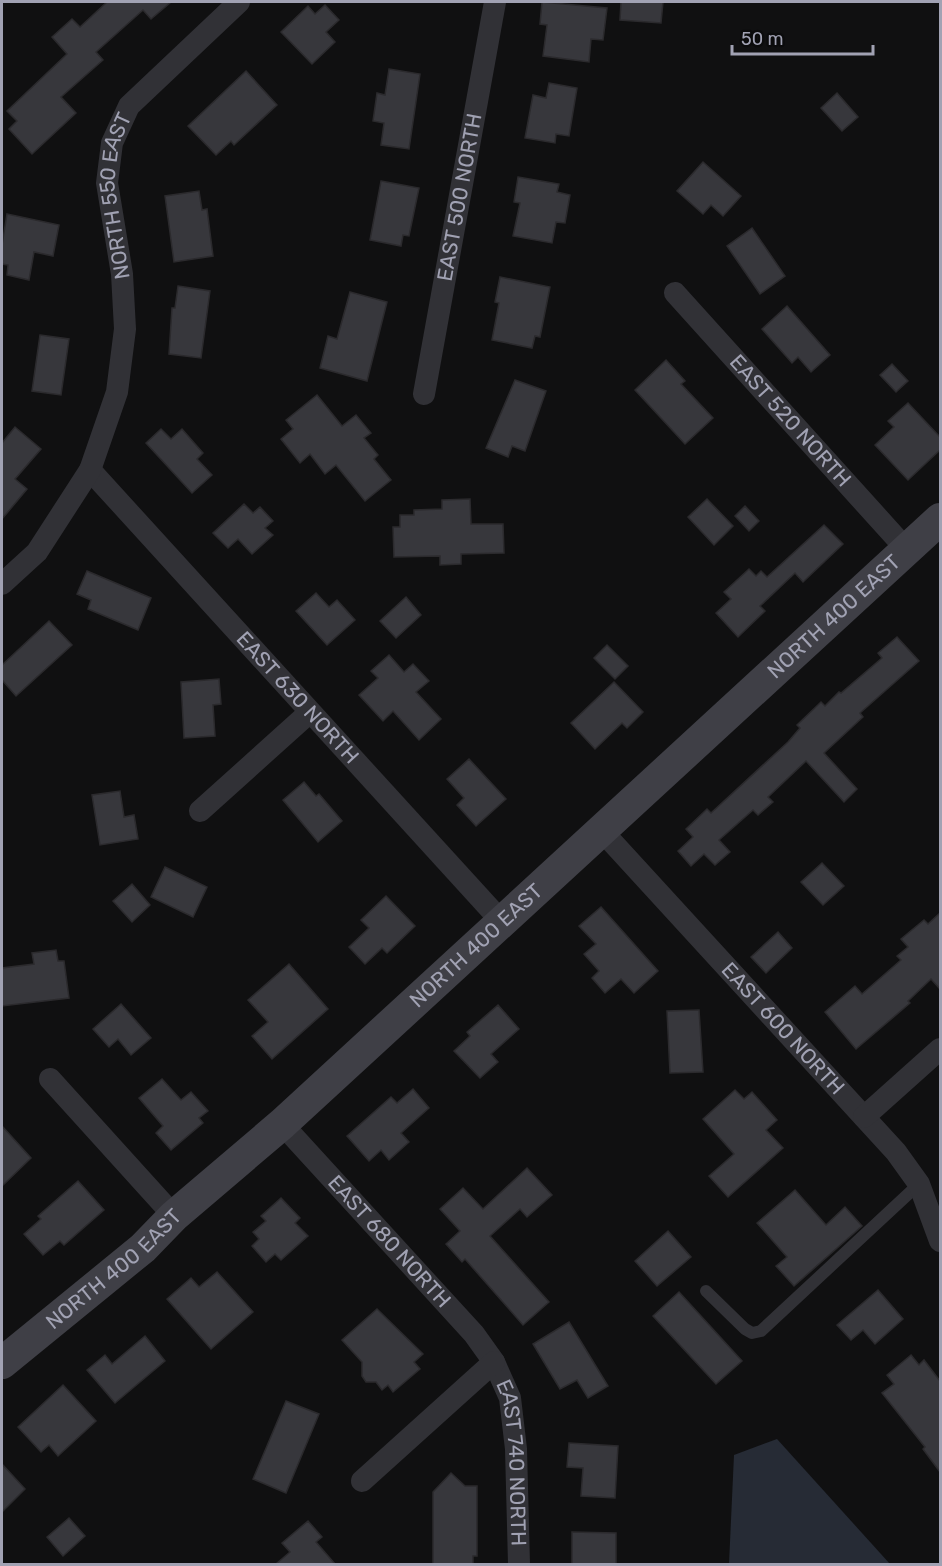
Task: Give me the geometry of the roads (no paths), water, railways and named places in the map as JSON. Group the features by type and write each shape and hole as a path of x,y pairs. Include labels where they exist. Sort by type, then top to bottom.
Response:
{"street":[{"name":"NORTH 550 EAST","path":"2,584 37,552 90,470 117,392 125,330 122,274 107,183 112,143 129,106 239,2"},
{"name":"EAST 500 NORTH","path":"424,394 495,2"},
{"name":"EAST 520 NORTH","path":"675,293 907,550"},
{"name":"EAST 630 NORTH","path":"90,470 503,923"},
{"name":"NORTH 400 EAST","path":"2,1363 135,1255 174,1216 282,1124 940,519"},
{"path":"201,811 310,712"},
{"name":"EAST 600 NORTH","path":"602,831 896,1152 919,1184 940,1241"},
{"path":"864,1117 940,1049"},
{"path":"50,1079 174,1216"},
{"name":"EAST 680 NORTH","path":"282,1124 474,1334 494,1362"},
{"path":"362,1481 494,1362"},
{"name":"EAST 740 NORTH","path":"494,1362 510,1398 516,1449 519,1564"}],"lane":[{"path":"706,1291 744,1329 752,1333 761,1331 919,1184"}]}
